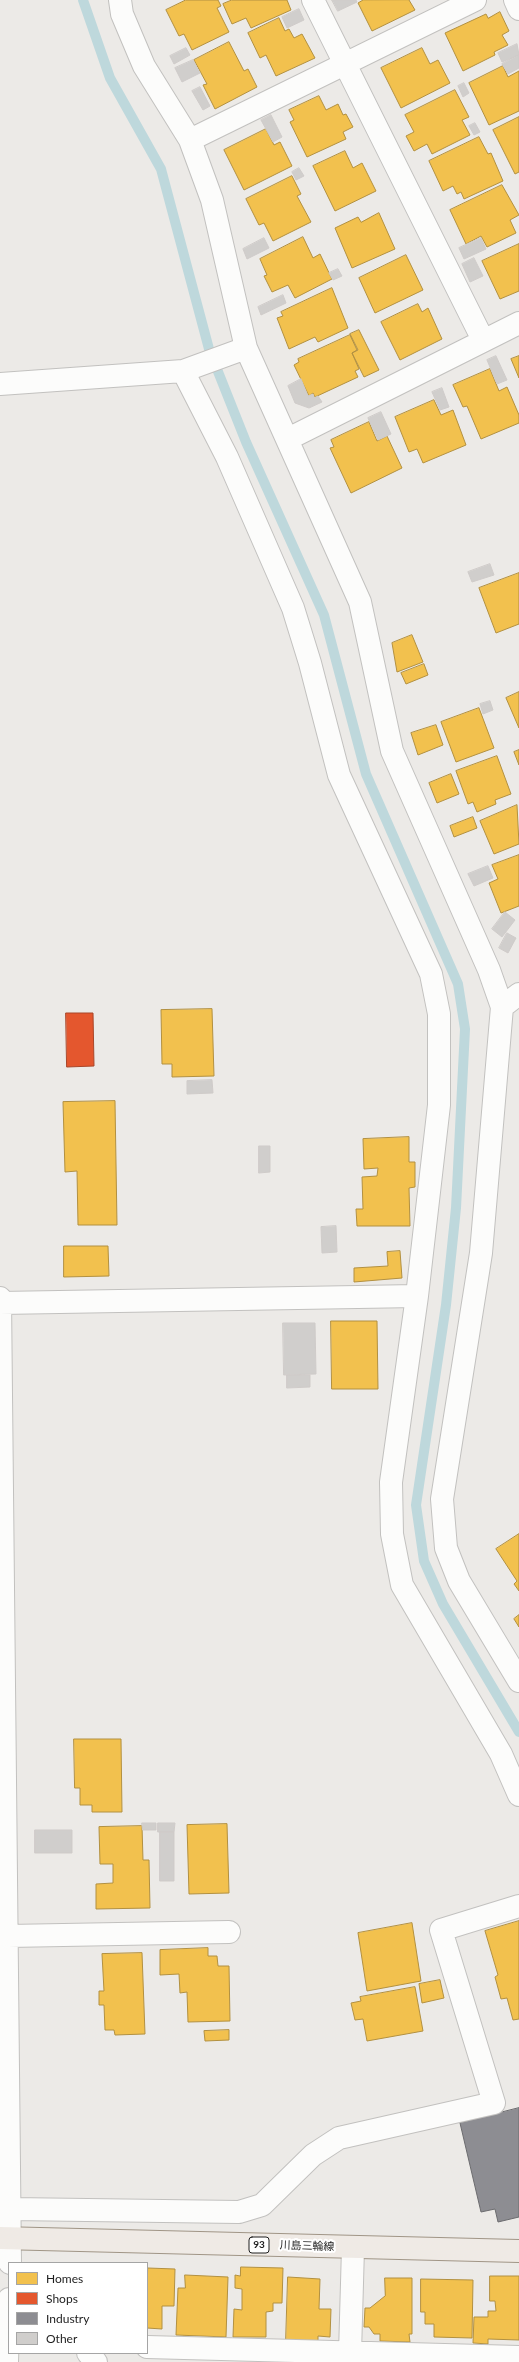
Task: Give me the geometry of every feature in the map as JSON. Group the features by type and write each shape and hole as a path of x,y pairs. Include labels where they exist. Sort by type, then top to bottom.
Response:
{"main road":[{"name":"川島三輪線","path":"6,2238 353,2248 519,2251"}],"street":[{"path":"120,0 122,14 144,66 190,140 212,200 238,351 288,439 360,602 392,751 489,970 502,1007 481,1254 442,1499 446,1548 459,1580 519,1681"},
{"path":"313,0 483,340"},
{"path":"190,140 475,0"},
{"path":"515,0 519,9"},
{"path":"288,439 519,323"},
{"path":"0,384 190,369 238,351"},
{"path":"190,369 293,608 310,663 339,775 431,974 439,1014 439,1105 417,1296 391,1482 392,1534 402,1585 501,1754 519,1795"},
{"path":"502,1007 519,994"},
{"path":"0,1303 417,1296"},
{"path":"0,1298 11,2209 6,2238 10,2262"},
{"path":"11,2209 239,2212 262,2205 313,2155 339,2138 494,2103 441,1930 519,1906"},
{"path":"8,1936 229,1932"},
{"path":"350,2352 353,2248"},
{"path":"6,2348 8,2316"},
{"path":"148,2347 287,2356 350,2352 507,2358"},
{"path":"89,2354 96,2362"}],"building: Homes":[{"path":"186,0 218,0 221,6 217,8 229,32 192,50 184,34 179,36 166,10"},
{"path":"232,0 287,0 291,10 251,28 246,18 232,24 223,4"},
{"path":"363,0 409,0 415,10 372,31 358,3"},
{"path":"500,12 509,31 502,35 508,45 494,52 495,55 463,71 445,33 486,14 488,18"},
{"path":"279,18 285,31 289,29 294,38 302,34 315,58 276,76 266,55 260,58 248,33"},
{"path":"229,42 244,71 248,69 257,87 215,109 203,85 207,84 194,60"},
{"path":"422,48 430,64 438,60 450,83 401,108 381,68"},
{"path":"503,66 508,77 519,71 519,111 489,125 469,83"},
{"path":"455,90 469,117 462,120 470,135 432,154 427,144 414,151 406,136 414,132 405,115"},
{"path":"319,96 326,110 338,104 343,115 346,114 353,127 343,132 346,139 307,157 290,122 294,120 289,110"},
{"path":"519,117 519,172 515,174 493,130"},
{"path":"266,129 274,145 280,142 292,166 244,190 224,150"},
{"path":"479,137 488,154 491,153 503,181 464,199 461,192 457,194 453,186 443,191 429,161"},
{"path":"345,151 353,168 362,163 376,191 335,211 313,166"},
{"path":"292,176 301,194 297,196 311,222 273,241 264,223 259,225 246,199"},
{"path":"502,185 519,215 510,220 516,233 487,247 481,236 466,244 450,210"},
{"path":"379,213 395,249 352,268 335,228 358,217 361,222"},
{"path":"303,237 313,258 320,254 332,279 295,298 288,285 272,292 264,276 267,275 260,259"},
{"path":"519,244 519,291 500,299 482,261"},
{"path":"406,255 423,290 375,313 359,278"},
{"path":"332,288 348,328 318,342 315,337 289,349 277,318 283,316 281,312"},
{"path":"418,304 422,312 428,308 442,339 400,360 381,322"},
{"path":"359,330 379,370 364,377 352,353 358,350 350,334"},
{"path":"350,335 357,350 352,353 359,369 355,371 358,377 315,397 313,393 309,396 294,365 299,362 298,359"},
{"path":"519,356 519,378 511,359"},
{"path":"490,369 499,391 507,387 519,415 519,423 481,439 467,406 463,407 453,385"},
{"path":"434,400 441,415 453,410 466,445 423,463 417,449 409,452 395,417"},
{"path":"369,422 377,441 387,436 402,468 351,493 330,448 334,447 331,440"},
{"path":"519,573 519,624 496,633 479,588"},
{"path":"412,635 423,662 397,672 392,643"},
{"path":"424,664 428,675 406,684 401,673"},
{"path":"519,692 519,728 506,698"},
{"path":"479,708 494,748 456,762 441,722"},
{"path":"436,725 443,745 418,755 411,733"},
{"path":"519,750 519,765 514,752"},
{"path":"497,756 511,794 495,800 496,804 477,812 473,802 468,804 456,771"},
{"path":"451,774 459,794 437,803 429,783"},
{"path":"517,805 519,844 494,854 480,821"},
{"path":"473,817 477,828 454,837 450,826"},
{"path":"519,855 519,906 501,913 489,883 498,879 492,865"},
{"path":"212,1009 214,1076 172,1077 172,1064 162,1064 161,1010"},
{"path":"115,1101 117,1225 78,1225 77,1171 65,1172 63,1102"},
{"path":"409,1137 409,1162 415,1162 415,1187 409,1188 410,1226 357,1226 356,1209 363,1209 362,1177 377,1176 378,1168 364,1169 363,1139"},
{"path":"64,1246 108,1246 109,1276 64,1277"},
{"path":"400,1251 402,1278 354,1282 354,1268 388,1266 387,1252"},
{"path":"331,1321 377,1321 378,1389 332,1389"},
{"path":"519,1534 519,1591 514,1584 517,1581 496,1549"},
{"path":"519,1615 519,1627 514,1619"},
{"path":"74,1739 121,1739 122,1812 92,1812 92,1805 80,1805 80,1788 75,1788"},
{"path":"227,1824 229,1893 189,1894 187,1825"},
{"path":"142,1826 143,1860 149,1860 150,1908 96,1909 96,1884 113,1883 113,1864 100,1864 99,1827"},
{"path":"519,1921 519,2019 513,2020 507,1998 501,1999 495,1977 498,1975 485,1931"},
{"path":"412,1923 421,1981 367,1991 358,1933"},
{"path":"208,1948 208,1956 217,1956 218,1966 229,1966 230,2021 188,2022 187,1992 180,1993 179,1974 160,1975 160,1950"},
{"path":"142,1953 145,2034 115,2035 114,2030 105,2030 104,2005 99,2005 99,1991 104,1991 102,1954"},
{"path":"440,1980 444,1998 422,2003 419,1984"},
{"path":"415,1987 423,2031 367,2041 363,2019 355,2020 351,2003 361,2001 360,1997"},
{"path":"229,2030 229,2040 205,2041 204,2031"},
{"path":"241,2267 283,2268 282,2303 273,2303 273,2311 266,2312 266,2337 233,2337 234,2309 242,2310 242,2289 235,2288 235,2275 240,2276"},
{"path":"148,2268 175,2269 174,2306 162,2306 162,2329 148,2328"},
{"path":"185,2275 228,2277 226,2337 176,2335 178,2288 185,2288"},
{"path":"490,2276 519,2276 519,2340 488,2339 488,2344 473,2343 474,2317 488,2317 488,2311 496,2311 495,2301 490,2301"},
{"path":"288,2277 320,2279 319,2309 331,2309 330,2337 318,2336 318,2342 286,2341"},
{"path":"385,2278 412,2278 412,2334 409,2334 410,2342 380,2341 380,2334 374,2334 369,2327 364,2327 365,2308 370,2308 385,2296"},
{"path":"421,2279 473,2280 472,2338 434,2337 434,2324 425,2324 425,2312 421,2312"}],"building: Shops":[{"path":"66,1013 93,1013 94,1066 67,1067"}],"building: Industry":[{"path":"519,2108 519,2217 498,2222 495,2209 481,2212 460,2123"}],"building: Other":[{"path":"332,0 356,0 357,2 338,11"},
{"path":"299,9 304,20 287,28 282,17"},
{"path":"517,44 519,55 502,62 498,53"},
{"path":"186,48 190,55 174,64 170,56"},
{"path":"519,55 519,68 508,74 502,64"},
{"path":"193,60 200,73 182,82 175,68"},
{"path":"464,83 469,93 463,97 458,86"},
{"path":"200,87 210,106 203,110 192,91"},
{"path":"271,115 282,137 273,142 261,120"},
{"path":"475,123 480,132 474,135 469,126"},
{"path":"299,168 304,176 296,180 292,172"},
{"path":"264,238 269,248 247,259 243,249"},
{"path":"481,238 486,249 464,259 459,248"},
{"path":"474,258 483,276 470,282 462,264"},
{"path":"338,269 342,276 333,280 329,273"},
{"path":"283,295 286,303 261,315 258,307"},
{"path":"496,356 507,380 497,384 487,360"},
{"path":"301,379 308,396 313,394 314,398 318,396 322,402 309,408 295,403 288,386"},
{"path":"442,388 449,407 440,410 432,392"},
{"path":"381,412 391,434 378,440 368,418"},
{"path":"490,564 494,575 472,582 468,572"},
{"path":"490,701 493,710 483,714 480,704"},
{"path":"488,866 493,878 474,886 468,874"},
{"path":"505,912 515,920 502,937 492,929"},
{"path":"507,933 516,938 508,953 499,948"},
{"path":"212,1080 213,1093 187,1094 187,1081"},
{"path":"259,1146 270,1146 270,1172 259,1173"},
{"path":"336,1226 337,1252 322,1253 321,1227"},
{"path":"283,1323 315,1323 316,1374 284,1375"},
{"path":"287,1375 310,1375 310,1387 287,1388"},
{"path":"142,1823 156,1823 156,1830 143,1830"},
{"path":"158,1823 175,1823 174,1832 158,1832"},
{"path":"35,1830 72,1830 72,1853 35,1853"},
{"path":"160,1832 174,1832 174,1881 160,1881"}],"waterway":[{"path":"83,0 110,78 161,169 209,349 246,442 324,615 366,774 458,984 465,1029 456,1208 446,1305 416,1505 424,1561 443,1604 519,1732"}]}
